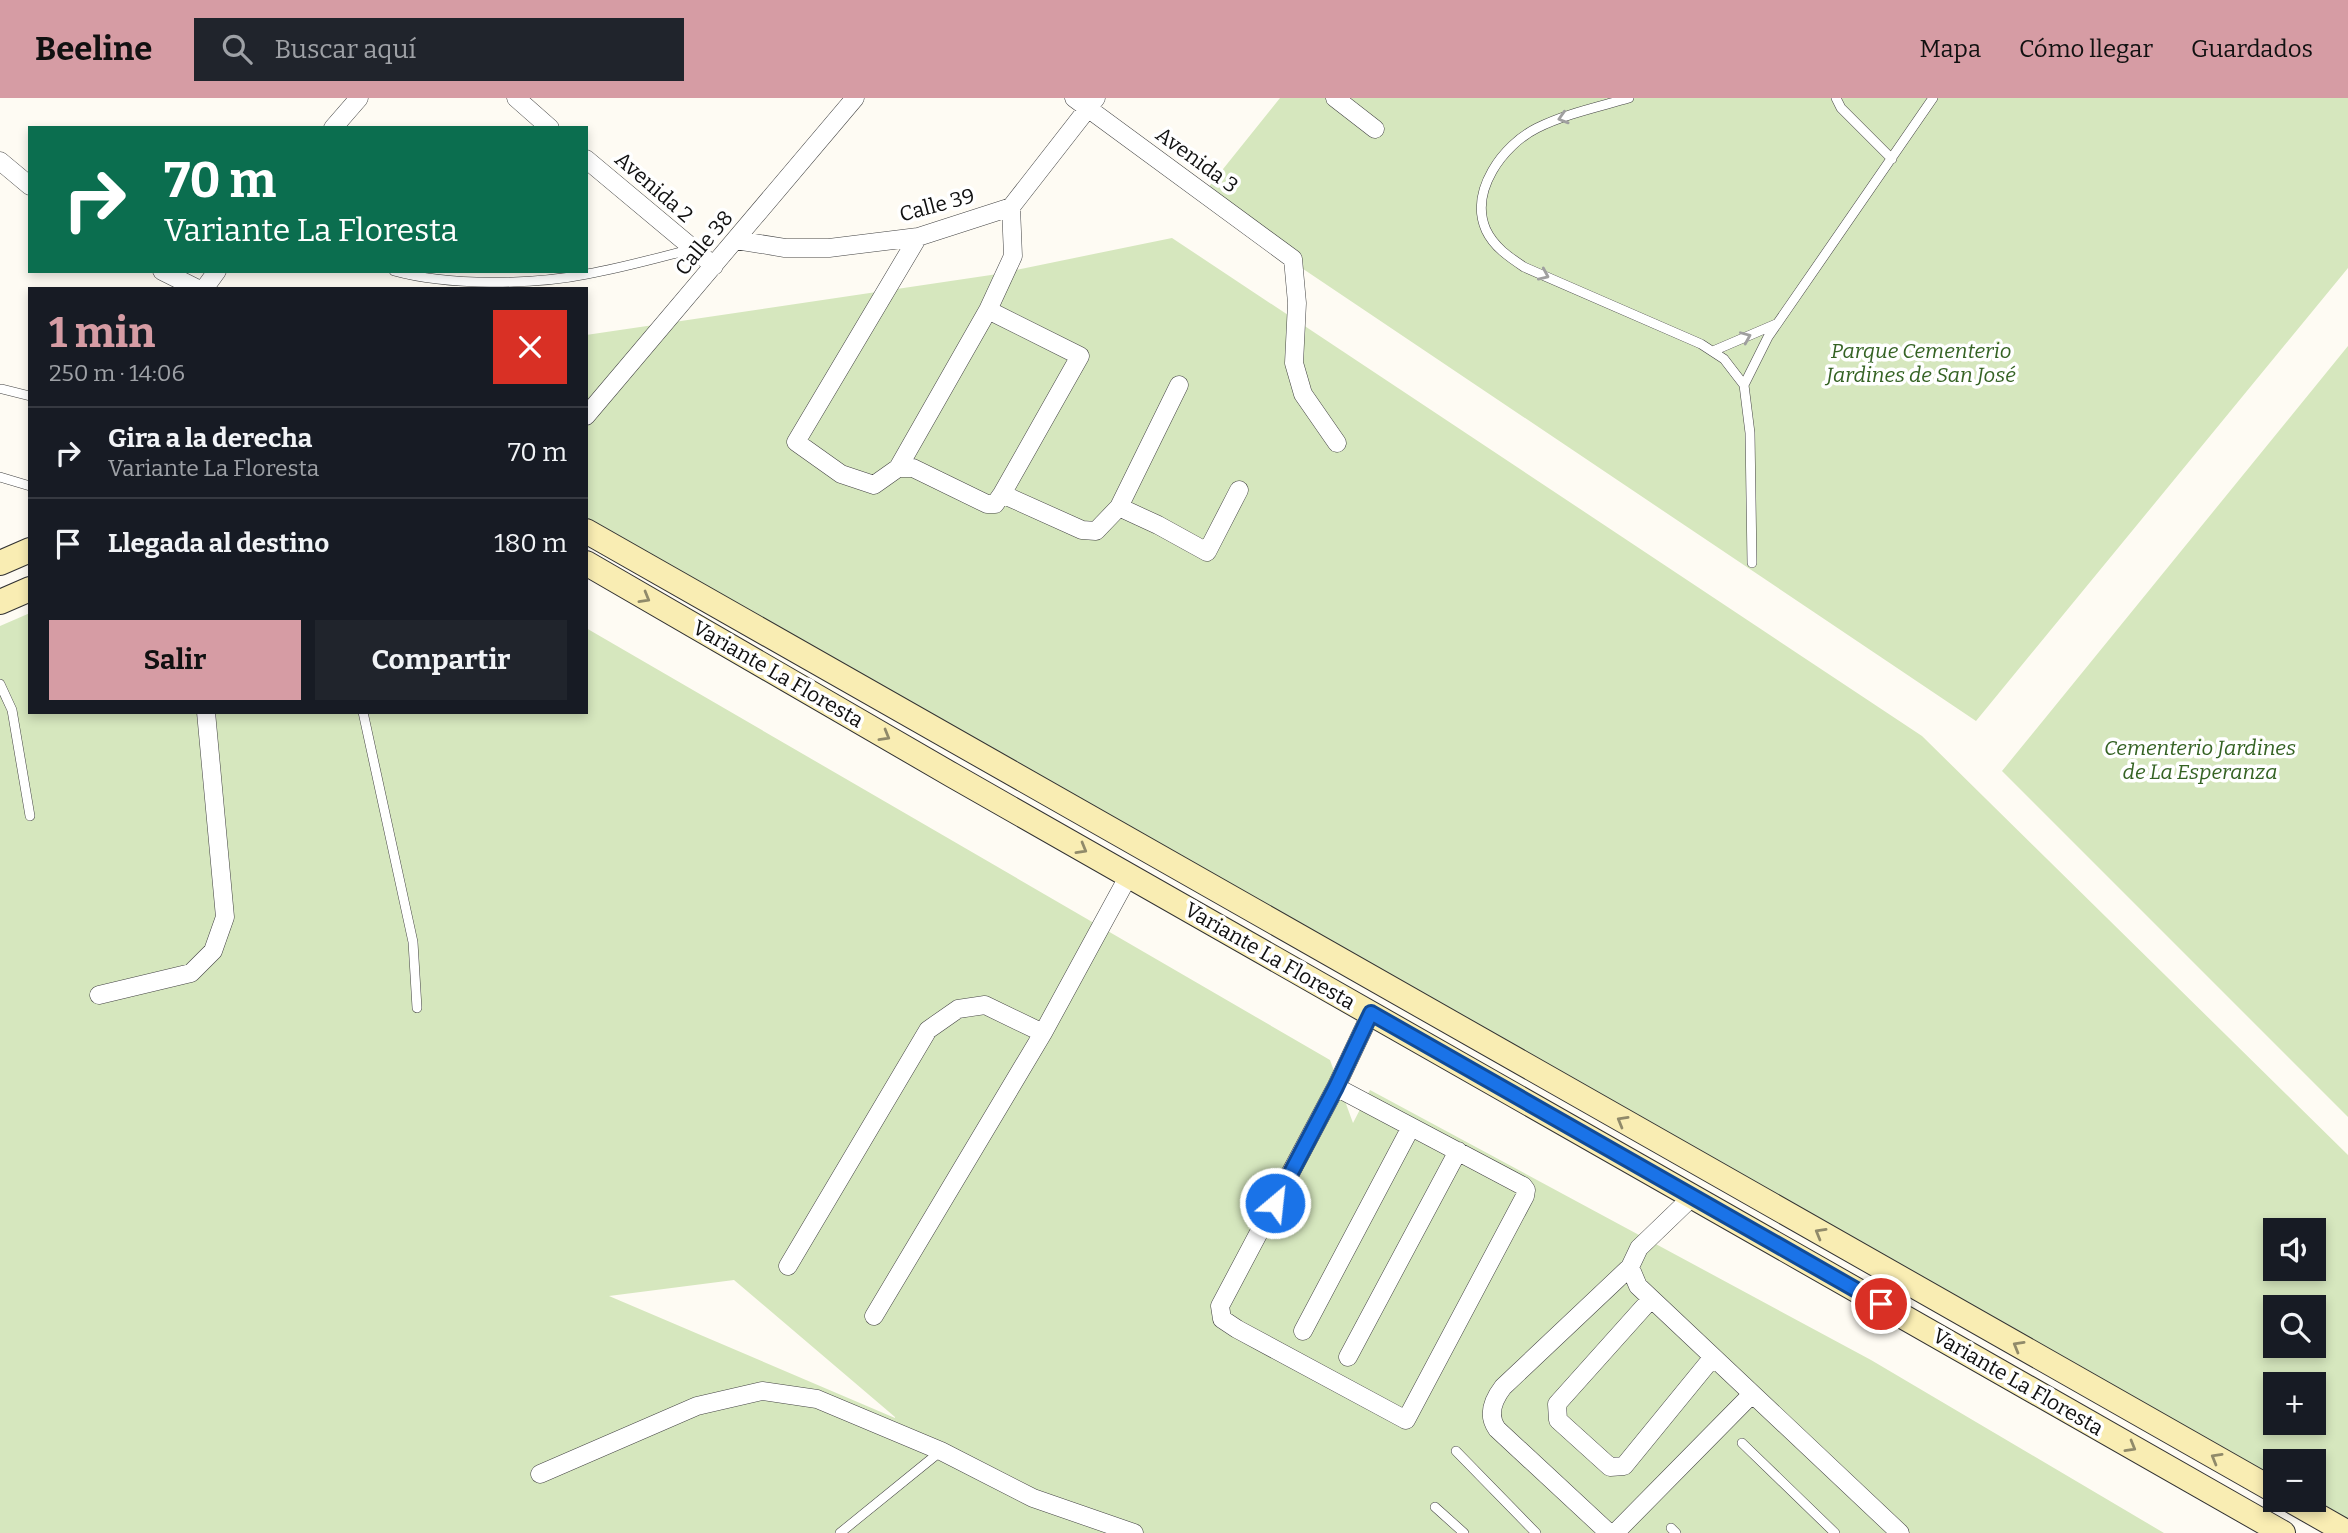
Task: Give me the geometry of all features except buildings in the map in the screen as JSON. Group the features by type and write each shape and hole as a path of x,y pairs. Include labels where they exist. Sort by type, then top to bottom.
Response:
{"main road":[{"name":"Variante La Floresta","path":"590,542 1369,975 1640,1132 2263,1484"},
{"path":"0,563 28,551"},
{"name":"Variante La Floresta","path":"588,565 2283,1533"},
{"path":"0,602 28,590"},
{"path":"1361,1008 1369,975"},
{"path":"2312,1512 2348,1532"}],"street":[{"path":"336,126 359,98"},
{"path":"516,98 548,126"},
{"name":"Calle 38","path":"588,414 855,98"},
{"path":"1335,98 1375,129"},
{"path":"918,237 835,372 796,442 841,474 874,485 898,468 988,310 1013,256 1011,207 1086,102"},
{"name":"Avenida 3","path":"1086,102 1293,259 1297,303 1294,363 1303,394 1337,443"},
{"name":"Avenida 2","path":"588,161 692,249"},
{"path":"2,167 28,185"},
{"name":"Calle 39","path":"736,240 785,248 829,248 918,237 1011,207"},
{"path":"692,249 714,266"},
{"path":"166,273 194,287"},
{"path":"898,468 914,468 987,504 995,504 1002,494 1080,356 988,310"},
{"path":"1002,494 1082,530 1096,531 1119,507 1179,385"},
{"path":"1119,507 1207,552 1239,490"},
{"path":"99,995 191,973 213,951 225,917 206,714"},
{"path":"874,1316 1043,1033 1129,875"},
{"path":"788,1266 928,1030 958,1009 985,1005 1043,1033"},
{"path":"1336,1087 1526,1190 1406,1420 1237,1329 1222,1319 1220,1306 1336,1087 1361,1008"},
{"path":"1303,1331 1411,1127"},
{"path":"1348,1357 1458,1151"},
{"path":"1609,1533 1497,1429 1491,1414 1494,1402 1503,1387 1630,1267 1639,1248 1692,1197"},
{"path":"1630,1267 1634,1281 1651,1299 1900,1533"},
{"path":"1651,1299 1557,1404 1558,1420 1610,1467 1624,1466 1713,1357"},
{"path":"540,1474 697,1406 762,1391 817,1398 941,1451 1033,1498 1134,1533"},
{"path":"1615,1533 1752,1394"}],"lane":[{"path":"1629,98 1536,128 1512,145 1494,167 1484,192 1482,206 1486,229 1501,249 1524,267 1713,351 1732,367 1744,385 1751,433 1752,563"},
{"path":"1836,98 1841,108 1892,159"},
{"path":"1744,385 1760,350 1826,250 1933,98"},
{"path":"402,273 417,277 499,282 585,275 692,249"},
{"path":"1713,351 1780,323"},
{"path":"2,390 28,396"},
{"path":"0,477 28,485"},
{"path":"0,684 12,710 30,816"},
{"path":"363,714 413,942 417,1008"},
{"path":"1742,1443 1835,1533"},
{"path":"839,1533 941,1451"},
{"path":"1456,1451 1536,1533"},
{"path":"1435,1507 1464,1533"}],"green space":[{"name":"Parque Cementerio Jardines de San José","path":"1280,98 2348,98 2348,268 1976,721 1199,199"},
{"path":"1172,238 1922,736 2348,1155 2348,1522 2326,1508 2326,1449 2263,1449 2263,1474 588,530 588,335 991,275"},
{"name":"Cementerio Jardines de La Esperanza","path":"2348,346 2348,1117 2002,771"},
{"path":"28,614 28,714 588,714 588,629 1330,1060 1353,1123 1370,1090 1871,1360 2164,1533 0,1533 0,626","holes":["734,1280 895,1418 609,1296"]}],"route":[{"path":"1275,1203 1336,1087 1371,1013 1881,1304"}]}
